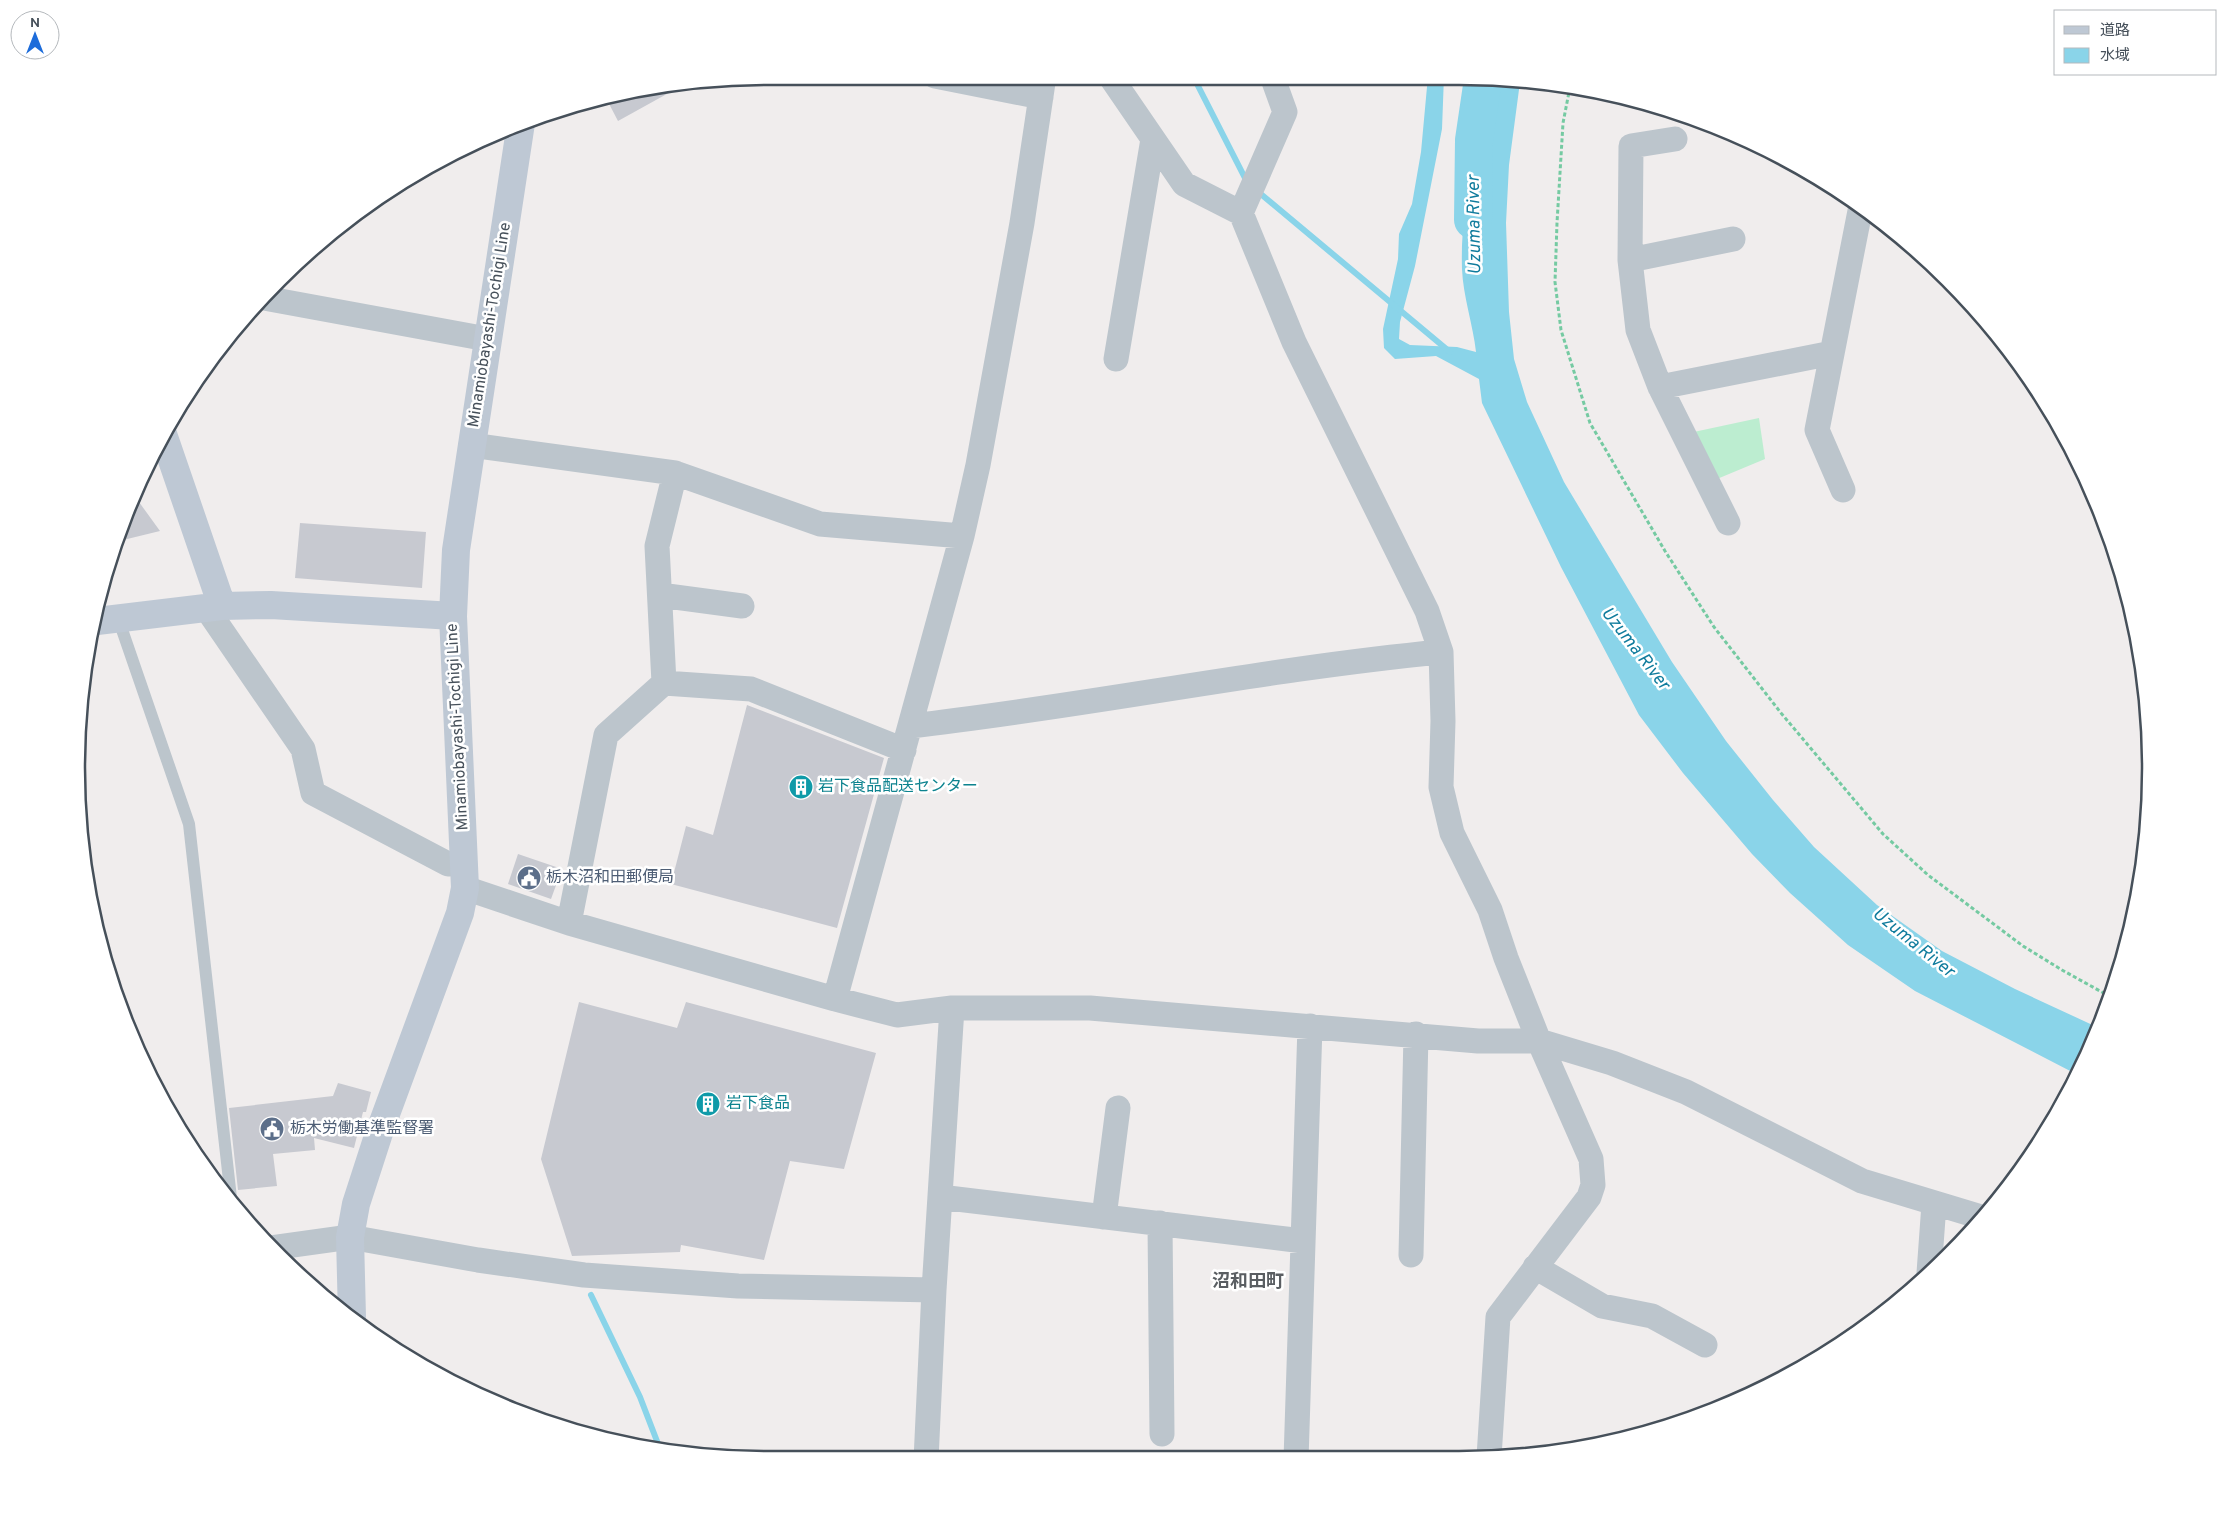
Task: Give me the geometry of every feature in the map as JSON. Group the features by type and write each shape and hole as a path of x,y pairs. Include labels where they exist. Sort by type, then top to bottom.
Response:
{"main road":[{"name":"Minamiobayashi-Tochigi Line","path":"352,1310 350,1237 356,1204 365,1173 460,913 465,875 453,616 455,560 520,132"},
{"path":"167,445 222,606"},
{"path":"108,620 222,606 271,604 453,616"}],"street":[{"path":"835,1000 962,536 978,465 1022,223 1042,87 1023,85"},
{"path":"1116,85 1184,184 1240,213 1294,342 1427,611 1441,652 1443,721 1441,787 1452,833 1490,910 1506,958 1539,1041 1591,1159 1593,1185 1589,1197 1498,1317 1489,1450"},
{"path":"1240,213 1285,112 1275,85"},
{"path":"1116,359 1154,139"},
{"path":"1675,139 1631,146 1630,260 1638,330 1660,387 1728,523"},
{"path":"1844,490 1817,430 1859,215"},
{"path":"1630,260 1733,239"},
{"path":"271,299 487,339"},
{"path":"1660,387 1832,352"},
{"path":"471,446 675,473 820,524 962,536"},
{"path":"664,683 657,546 675,473"},
{"path":"660,595 742,606"},
{"path":"222,606 211,616 303,748 312,793 448,864 465,875 569,923 835,1000 897,1015 952,1008 1090,1008 1416,1034 1478,1041 1539,1041 1612,1063 1686,1092 1862,1182 1975,1215"},
{"path":"910,726 981,718 1367,659 1441,652"},
{"path":"569,923 606,736 664,683 752,689 904,750"},
{"path":"926,1451 934,1290 952,1008"},
{"path":"1296,1451 1310,1026"},
{"path":"1411,1255 1416,1034"},
{"path":"1104,1217 1118,1108"},
{"path":"940,1197 1303,1241"},
{"path":"1930,1262 1934,1204"},
{"path":"1160,1223 1162,1434"},
{"path":"281,1247 350,1237 478,1260 584,1276 738,1286 934,1290"},
{"path":"1536,1267 1602,1306 1652,1316 1705,1345"}],"lane":[{"path":"108,620 189,824 229,1187"}],"path":[{"path":"1569,94 1563,123 1556,223 1554,282 1560,330 1590,423 1665,551 1714,627 1781,713 1883,834 1928,875 2023,946 2104,993"}],"green space":[{"path":"1759,418 1765,459 1717,479 1689,433"}],"water":[{"path":"1427,85 1444,85 1442,129 1415,266 1400,322 1399,339 1410,345 1457,347 1476,352 1464,290 1462,269 1462,245 1467,197 1477,149 1497,86 1519,88 1509,165 1506,223 1509,312 1514,359 1527,402 1564,482 1672,662 1726,741 1773,800 1814,847 1877,905 1942,951 2015,989 2092,1025 2071,1072 1915,991 1848,945 1790,893 1752,854 1683,773 1639,715 1561,567 1482,403 1479,379 1436,356 1395,359 1384,348 1383,329 1398,259 1399,234 1412,204 1421,152"}],"building":[{"path":"669,93 618,121 609,104"},
{"path":"139,502 160,531 124,540"},
{"path":"300,523 426,532 422,588 295,578"},
{"name":"岩下食品配送センター","path":"747,705 884,758 837,928 671,884 686,826 713,835"},
{"path":"518,854 562,869 551,899 508,884"},
{"name":"岩下食品","path":"579,1002 677,1028 686,1002 876,1053 844,1169 790,1161 764,1260 681,1245 680,1252 572,1256 541,1159"},
{"name":"栃木労働基準監督署","path":"338,1083 371,1092 366,1112 363,1112 354,1148 314,1138 315,1150 273,1154 277,1186 238,1190 229,1108 333,1096"}],"waterway":[{"path":"1198,85 1247,182"},
{"name":"Uzuma River","path":"1473,220 1474,140 1482,86"},
{"path":"1256,190 1450,352"},
{"path":"591,1295 640,1397 657,1442"}],"place":[{"name":"岩下食品配送センター","path":"801,787"},
{"name":"栃木沼和田郵便局","path":"529,878"},
{"name":"岩下食品","path":"708,1104"},
{"name":"栃木労働基準監督署","path":"272,1129"}],"district":[{"name":"沼和田町","path":"1248,1282"}]}
